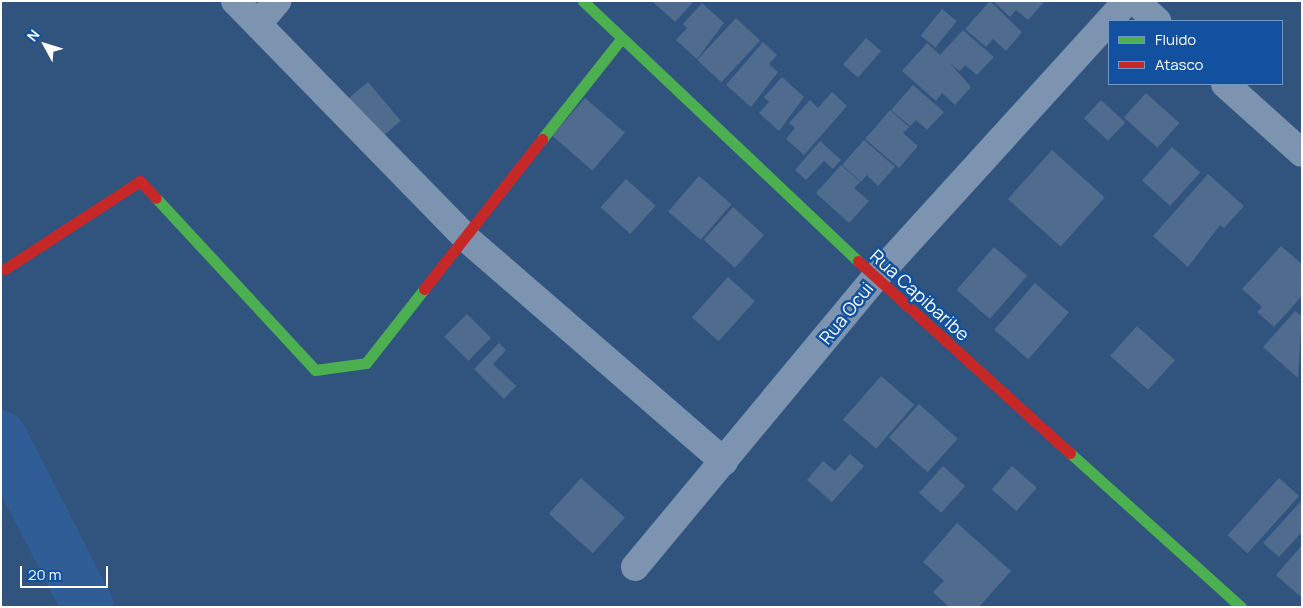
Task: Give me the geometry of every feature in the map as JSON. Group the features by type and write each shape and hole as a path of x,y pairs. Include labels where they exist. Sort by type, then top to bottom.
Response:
{"street":[{"path":"235,1 467,239 724,462"},
{"path":"258,24 276,1"},
{"name":"Rua Capibaribe","path":"583,1 874,278 1241,607"},
{"name":"Rua Ocui","path":"1110,20 1127,1"},
{"path":"1135,1 1156,20"},
{"name":"Rua Ocui","path":"636,567 874,278 1108,22"},
{"path":"5,269 140,181 315,370 366,363 467,239 621,39"},
{"path":"1227,85 1302,153"}],"building":[{"path":"652,1 694,1 675,22"},
{"path":"990,1 1022,32 1006,51 993,39 986,47 965,29"},
{"path":"993,1 1044,2 1028,20 1016,10 1010,17"},
{"path":"702,3 724,23 697,59 676,40 687,28 683,24"},
{"path":"942,9 957,21 935,47 921,35"},
{"path":"736,18 760,41 721,82 697,60"},
{"path":"963,30 994,57 977,75 965,65 960,71 950,63 971,87 955,105 942,93 936,101 902,71 927,43 940,55"},
{"path":"866,38 881,51 858,78 843,64"},
{"path":"763,42 777,55 769,64 778,72 751,107 726,85"},
{"path":"782,77 804,97 779,131 759,113 769,102 764,97"},
{"path":"368,82 401,121 376,142 343,103"},
{"path":"913,85 944,112 927,130 916,120 910,126 891,110"},
{"path":"832,92 847,106 804,155 786,139 795,128 789,123 810,100 818,108"},
{"path":"1146,93 1179,123 1157,148 1124,118"},
{"path":"585,98 625,133 592,171 552,136"},
{"path":"1101,100 1125,123 1108,141 1084,118"},
{"path":"890,110 909,127 903,133 918,146 899,168 865,139"},
{"path":"864,140 895,167 878,186 867,175 861,182 842,165"},
{"path":"820,141 841,160 833,169 824,161 806,180 795,170"},
{"path":"1172,147 1200,172 1170,206 1142,180"},
{"path":"1052,150 1105,198 1061,247 1008,199"},
{"path":"841,165 860,182 854,188 869,201 849,223 816,193"},
{"path":"1208,174 1244,206 1224,228 1220,225 1188,267 1153,236"},
{"path":"699,176 731,204 701,240 668,211"},
{"path":"626,179 656,206 630,234 601,207"},
{"path":"733,207 764,235 735,268 704,240"},
{"path":"1281,246 1302,264 1302,296 1274,327 1257,312 1262,307 1242,289"},
{"path":"994,247 1027,276 990,319 957,290"},
{"path":"728,277 755,301 719,341 692,317"},
{"path":"1035,283 1069,313 1028,359 994,330"},
{"path":"1295,311 1302,316 1298,378 1263,347"},
{"path":"467,314 491,338 468,361 444,337"},
{"path":"1137,326 1175,360 1148,390 1110,356"},
{"path":"499,343 506,350 493,364 516,386 504,399 474,369"},
{"path":"881,376 914,405 876,449 843,420"},
{"path":"919,404 958,439 928,472 889,437"},
{"path":"850,454 864,466 832,502 807,480 823,461 835,471"},
{"path":"943,466 965,486 941,513 919,493"},
{"path":"1012,466 1037,488 1017,511 992,489"},
{"path":"581,478 625,517 593,553 549,514"},
{"path":"1279,478 1299,496 1248,553 1227,535"},
{"path":"1302,500 1302,532 1279,557 1263,543"},
{"path":"957,523 1011,571 979,607 949,607 933,592 944,581 923,562"},
{"path":"1302,545 1302,598 1276,575"}],"waterway":[{"path":"1,437 88,607"}],"traffic: fast":[{"path":"583,1 858,261"},
{"path":"542,139 621,39"},
{"path":"156,198 315,370 366,363 424,289"},
{"path":"1070,453 1241,607"}],"traffic: jam":[{"path":"424,289 542,139"},
{"path":"5,269 140,181 156,198"},
{"path":"858,261 1070,453"}]}
